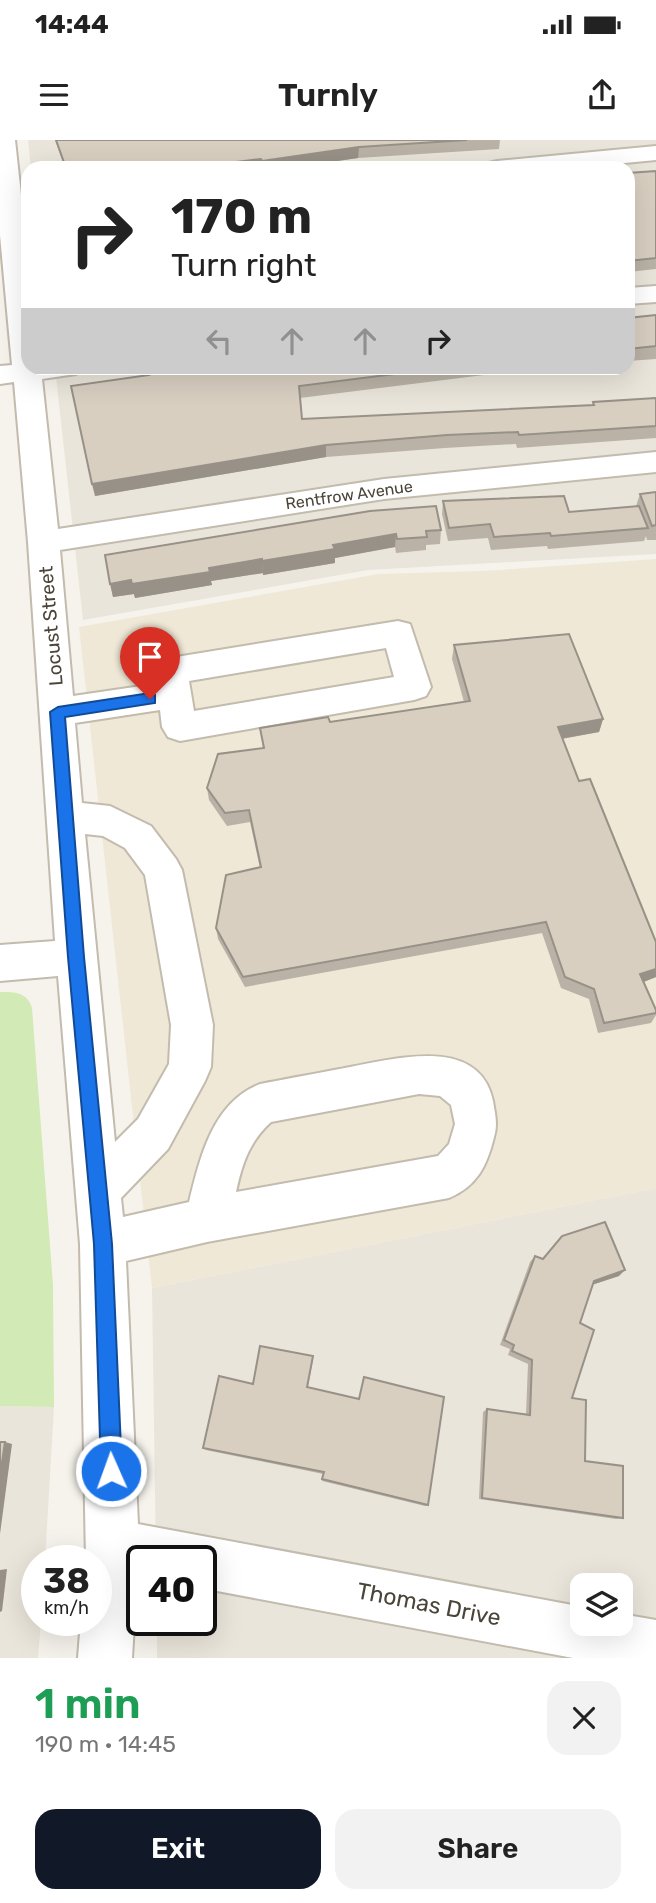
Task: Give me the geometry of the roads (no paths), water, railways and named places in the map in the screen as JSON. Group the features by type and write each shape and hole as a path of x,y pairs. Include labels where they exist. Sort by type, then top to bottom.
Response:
{"street":[{"path":"571,161 656,153"},
{"name":"Locust Street","path":"2,161 19,225 12,374 44,542 76,957 103,1244 113,1545 105,1658"},
{"path":"635,296 656,294"},
{"name":"Rentfrow Avenue","path":"44,542 384,489 656,461"},
{"path":"398,633 414,687 180,727 173,695 170,671 398,633"},
{"path":"58,712 173,695"},
{"path":"65,816 110,821 138,837 163,870 192,1025 190,1067 160,1122 153,1133 98,1190"},
{"path":"0,963 76,957"},
{"path":"103,1244 206,1220 449,1176 468,1156 476,1124 470,1094 449,1076 419,1074 260,1104 240,1122 221,1162 206,1220"},
{"name":"Thomas Drive","path":"113,1545 126,1547"},
{"name":"Thomas Drive","path":"217,1564 656,1647"}]}
